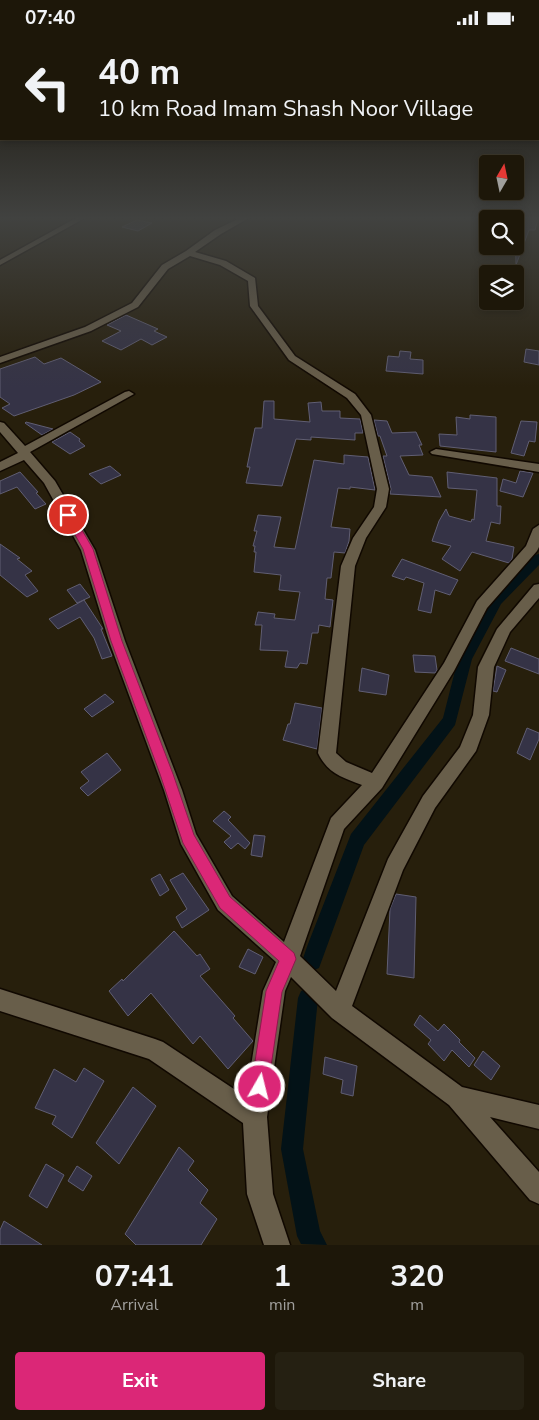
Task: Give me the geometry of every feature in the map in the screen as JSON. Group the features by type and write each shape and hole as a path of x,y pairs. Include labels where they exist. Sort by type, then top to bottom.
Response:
{"street":[{"path":"0,360 88,329 135,305 159,274"},
{"path":"243,274 252,280 254,306 292,357 351,395 366,415 383,489 380,507 360,538 348,566 327,753 329,760 335,765 376,782"},
{"path":"0,467 129,394"},
{"path":"0,425 49,481 88,549 116,641 167,774 188,838 225,903 288,959 340,1010 457,1097 539,1191"},
{"path":"436,452 539,468"},
{"path":"277,1245 260,1194 255,1117 274,991 288,959 337,825 376,782 449,667 482,605 532,548 539,529"},
{"path":"340,1010 395,866 429,802 467,751 481,715 486,667 504,629 539,589"},
{"path":"0,1000 155,1050 255,1117"},
{"path":"457,1097 539,1117"}],"building":[{"path":"126,315 158,329 154,331 167,337 152,345 141,339 121,350 102,341 121,331 107,325"},
{"path":"526,349 539,351 539,365 524,362"},
{"path":"400,351 411,352 410,359 423,360 423,374 386,371 388,356 399,357"},
{"path":"35,357 44,364 61,358 101,382 74,395 14,416 2,408 10,404 0,397 0,369"},
{"path":"264,401 274,401 274,419 310,422 308,403 321,402 322,411 340,411 340,418 360,419 363,433 355,433 355,440 311,437 311,440 296,439 282,486 246,483 250,467 247,467 255,428 262,428"},
{"path":"470,415 496,417 496,452 440,446 439,434 457,435 456,417 470,419"},
{"path":"374,420 387,421 392,433 416,432 422,445 419,445 423,455 400,456 409,475 432,477 441,497 390,494 391,489 383,456 387,456 380,436 378,436"},
{"path":"521,421 537,422 535,442 529,441 524,456 511,453"},
{"path":"26,422 53,429 42,435"},
{"path":"70,432 80,439 79,441 85,446 70,454 52,442"},
{"path":"344,455 368,457 375,490 350,487 350,489 338,488 331,527 350,529 345,553 334,552 331,578 327,578 325,599 333,600 330,627 319,625 318,633 312,633 307,664 300,663 297,668 285,667 288,651 260,650 262,625 255,625 258,612 275,614 274,618 295,620 300,592 279,590 281,575 254,572 256,552 254,552 255,546 253,546 257,531 254,531 258,515 281,517 274,547 295,549 314,460 344,464"},
{"path":"110,466 121,475 101,484 89,474"},
{"path":"520,471 533,473 523,497 500,491 503,479 516,483"},
{"path":"20,472 46,504 35,509 17,487 0,494 0,481"},
{"path":"447,472 497,478 497,506 501,506 500,524 491,522 486,541 514,547 512,559 509,563 472,552 460,571 442,559 451,546 432,541 439,521 446,509 449,516 471,522 472,519 474,520 477,490 448,488"},
{"path":"0,544 20,558 17,559 32,571 25,575 38,591 27,597 0,575"},
{"path":"402,559 458,580 450,595 435,590 431,613 418,610 424,583 406,577 404,580 392,576"},
{"path":"80,584 90,597 77,603 67,590"},
{"path":"84,600 103,629 101,629 112,656 102,659 94,638 80,617 58,629 49,619"},
{"path":"511,648 539,659 539,674 505,661"},
{"path":"413,655 435,656 437,670 435,673 415,672"},
{"path":"497,666 506,670 497,692 493,691"},
{"path":"362,668 389,675 386,695 359,691"},
{"path":"105,694 114,702 92,717 84,709"},
{"path":"295,703 322,708 317,749 283,740 288,724 290,724"},
{"path":"527,728 539,733 539,739 530,760 517,753"},
{"path":"107,753 121,770 88,796 80,788 89,781 81,772"},
{"path":"224,811 231,817 228,820 250,843 245,849 238,843 231,849 224,842 231,836 213,821"},
{"path":"254,835 265,836 262,857 251,855"},
{"path":"183,873 209,910 182,928 176,917 187,909 170,880"},
{"path":"160,874 169,890 160,896 151,879"},
{"path":"396,894 416,897 414,978 387,974 390,909"},
{"path":"174,931 197,956 200,954 210,969 200,976 235,1016 233,1018 253,1041 228,1069 200,1036 193,1044 151,993 128,1016 109,991 122,979 123,981"},
{"path":"248,949 263,957 255,974 239,967"},
{"path":"420,1015 438,1031 444,1024 460,1040 459,1042 475,1058 469,1067 452,1050 444,1061 428,1044 431,1040 414,1025"},
{"path":"483,1051 500,1066 491,1080 474,1065"},
{"path":"325,1057 357,1066 353,1096 341,1093 343,1080 323,1074"},
{"path":"84,1068 104,1081 72,1138 52,1124 56,1116 35,1108 54,1069 76,1082"},
{"path":"133,1087 156,1106 119,1164 96,1143"},
{"path":"179,1147 194,1161 188,1170 208,1190 200,1203 217,1219 201,1245 136,1245 125,1234"},
{"path":"46,1164 64,1175 47,1208 29,1196"},
{"path":"77,1166 92,1176 83,1191 68,1181"},
{"path":"4,1221 42,1245 0,1245 0,1230"}],"waterway":[{"path":"312,961 357,840 450,721 465,659 496,601 539,558"},
{"path":"308,998 292,1149 309,1236 315,1245"}],"route":[{"path":"68,515 88,549 116,641 173,790 188,838 225,903 288,959 274,991 260,1087"}]}
